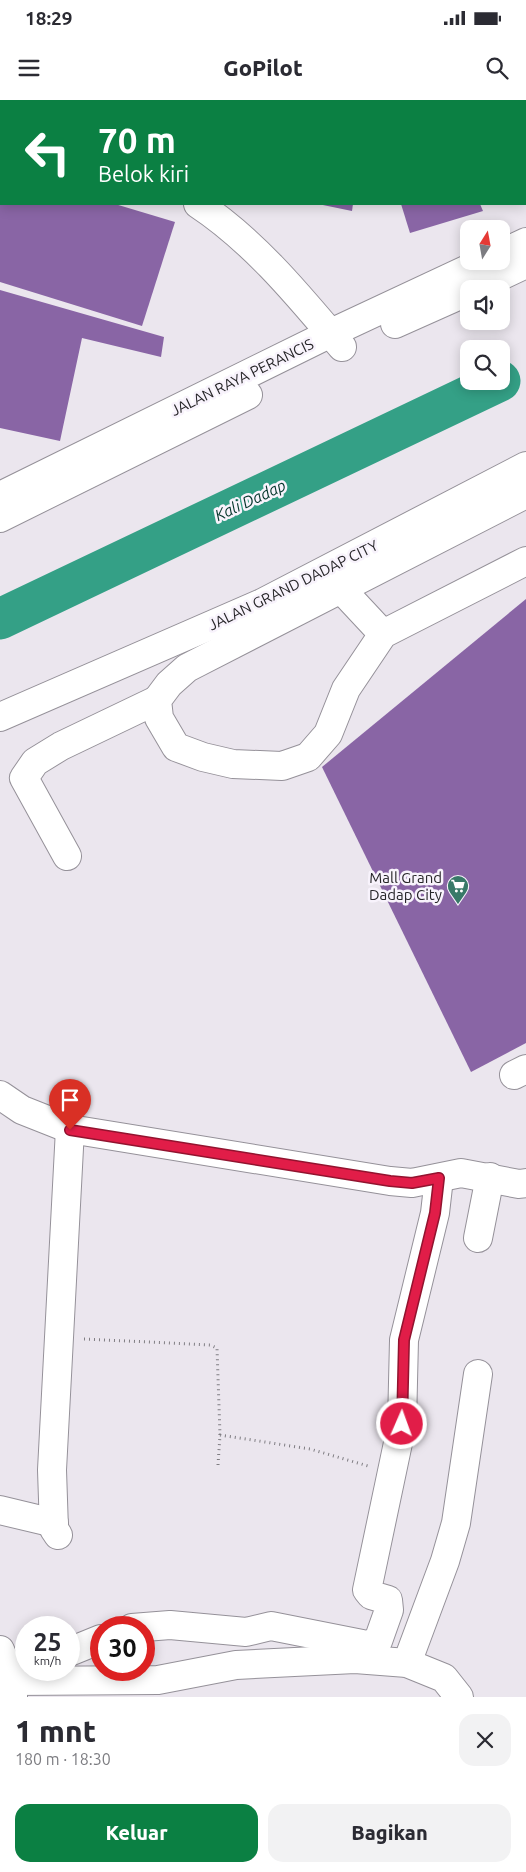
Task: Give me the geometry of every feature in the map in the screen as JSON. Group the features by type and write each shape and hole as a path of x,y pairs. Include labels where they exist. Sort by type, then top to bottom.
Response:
{"street":[{"path":"200,205 218,217 296,292 337,341"},
{"path":"510,250 526,242"},
{"path":"492,280 526,264"},
{"name":"JALAN RAYA PERANCIS","path":"0,518 469,270"},
{"name":"JALAN RAYA PERANCIS","path":"0,496 337,341 460,293"},
{"name":"JALAN GRAND DADAP CITY","path":"0,717 262,604 526,466"},
{"path":"67,856 24,778 35,762 61,746 157,700 169,684 187,668 526,494"},
{"path":"157,700 159,718 176,747 203,757 233,764 282,766 308,757 328,734 346,689 383,634 526,561"},
{"path":"341,590 383,634"},
{"path":"0,1096 22,1110 70,1130 384,1180 412,1183 461,1172 519,1184 526,1183"},
{"path":"0,1510 56,1529 52,1470 70,1130"},
{"path":"478,1238 490,1177"},
{"path":"155,1626 170,1625 246,1632 271,1626 367,1645 378,1641 389,1610 388,1600 371,1596 367,1590 390,1472 402,1424 404,1340 435,1213 439,1178"},
{"path":"407,1663 446,1561 456,1523 478,1374"},
{"path":"12,1674 158,1680 236,1666 355,1660 407,1663 444,1678 458,1697"}],"path":[{"path":"60,1338 210,1345 218,1348 220,1435 218,1465"},
{"path":"220,1435 310,1449 341,1460 390,1472"}],"building":[{"path":"0,205 118,205 175,222 142,326 0,282"},
{"path":"323,205 353,205 352,211"},
{"path":"401,205 480,205 483,211 410,233"},
{"path":"0,290 164,337 161,357 82,338 60,441 0,428"},
{"name":"Mall Grand Dadap City","path":"526,599 526,1043 471,1072 322,767"}],"waterway":[{"name":"Kali Dadap","path":"0,619 481,390"}],"place":[{"name":"Mall Grand Dadap City","path":"458,905"}],"route":[{"path":"70,1130 390,1181 412,1183 439,1178 435,1213 404,1340 402,1424"}]}
